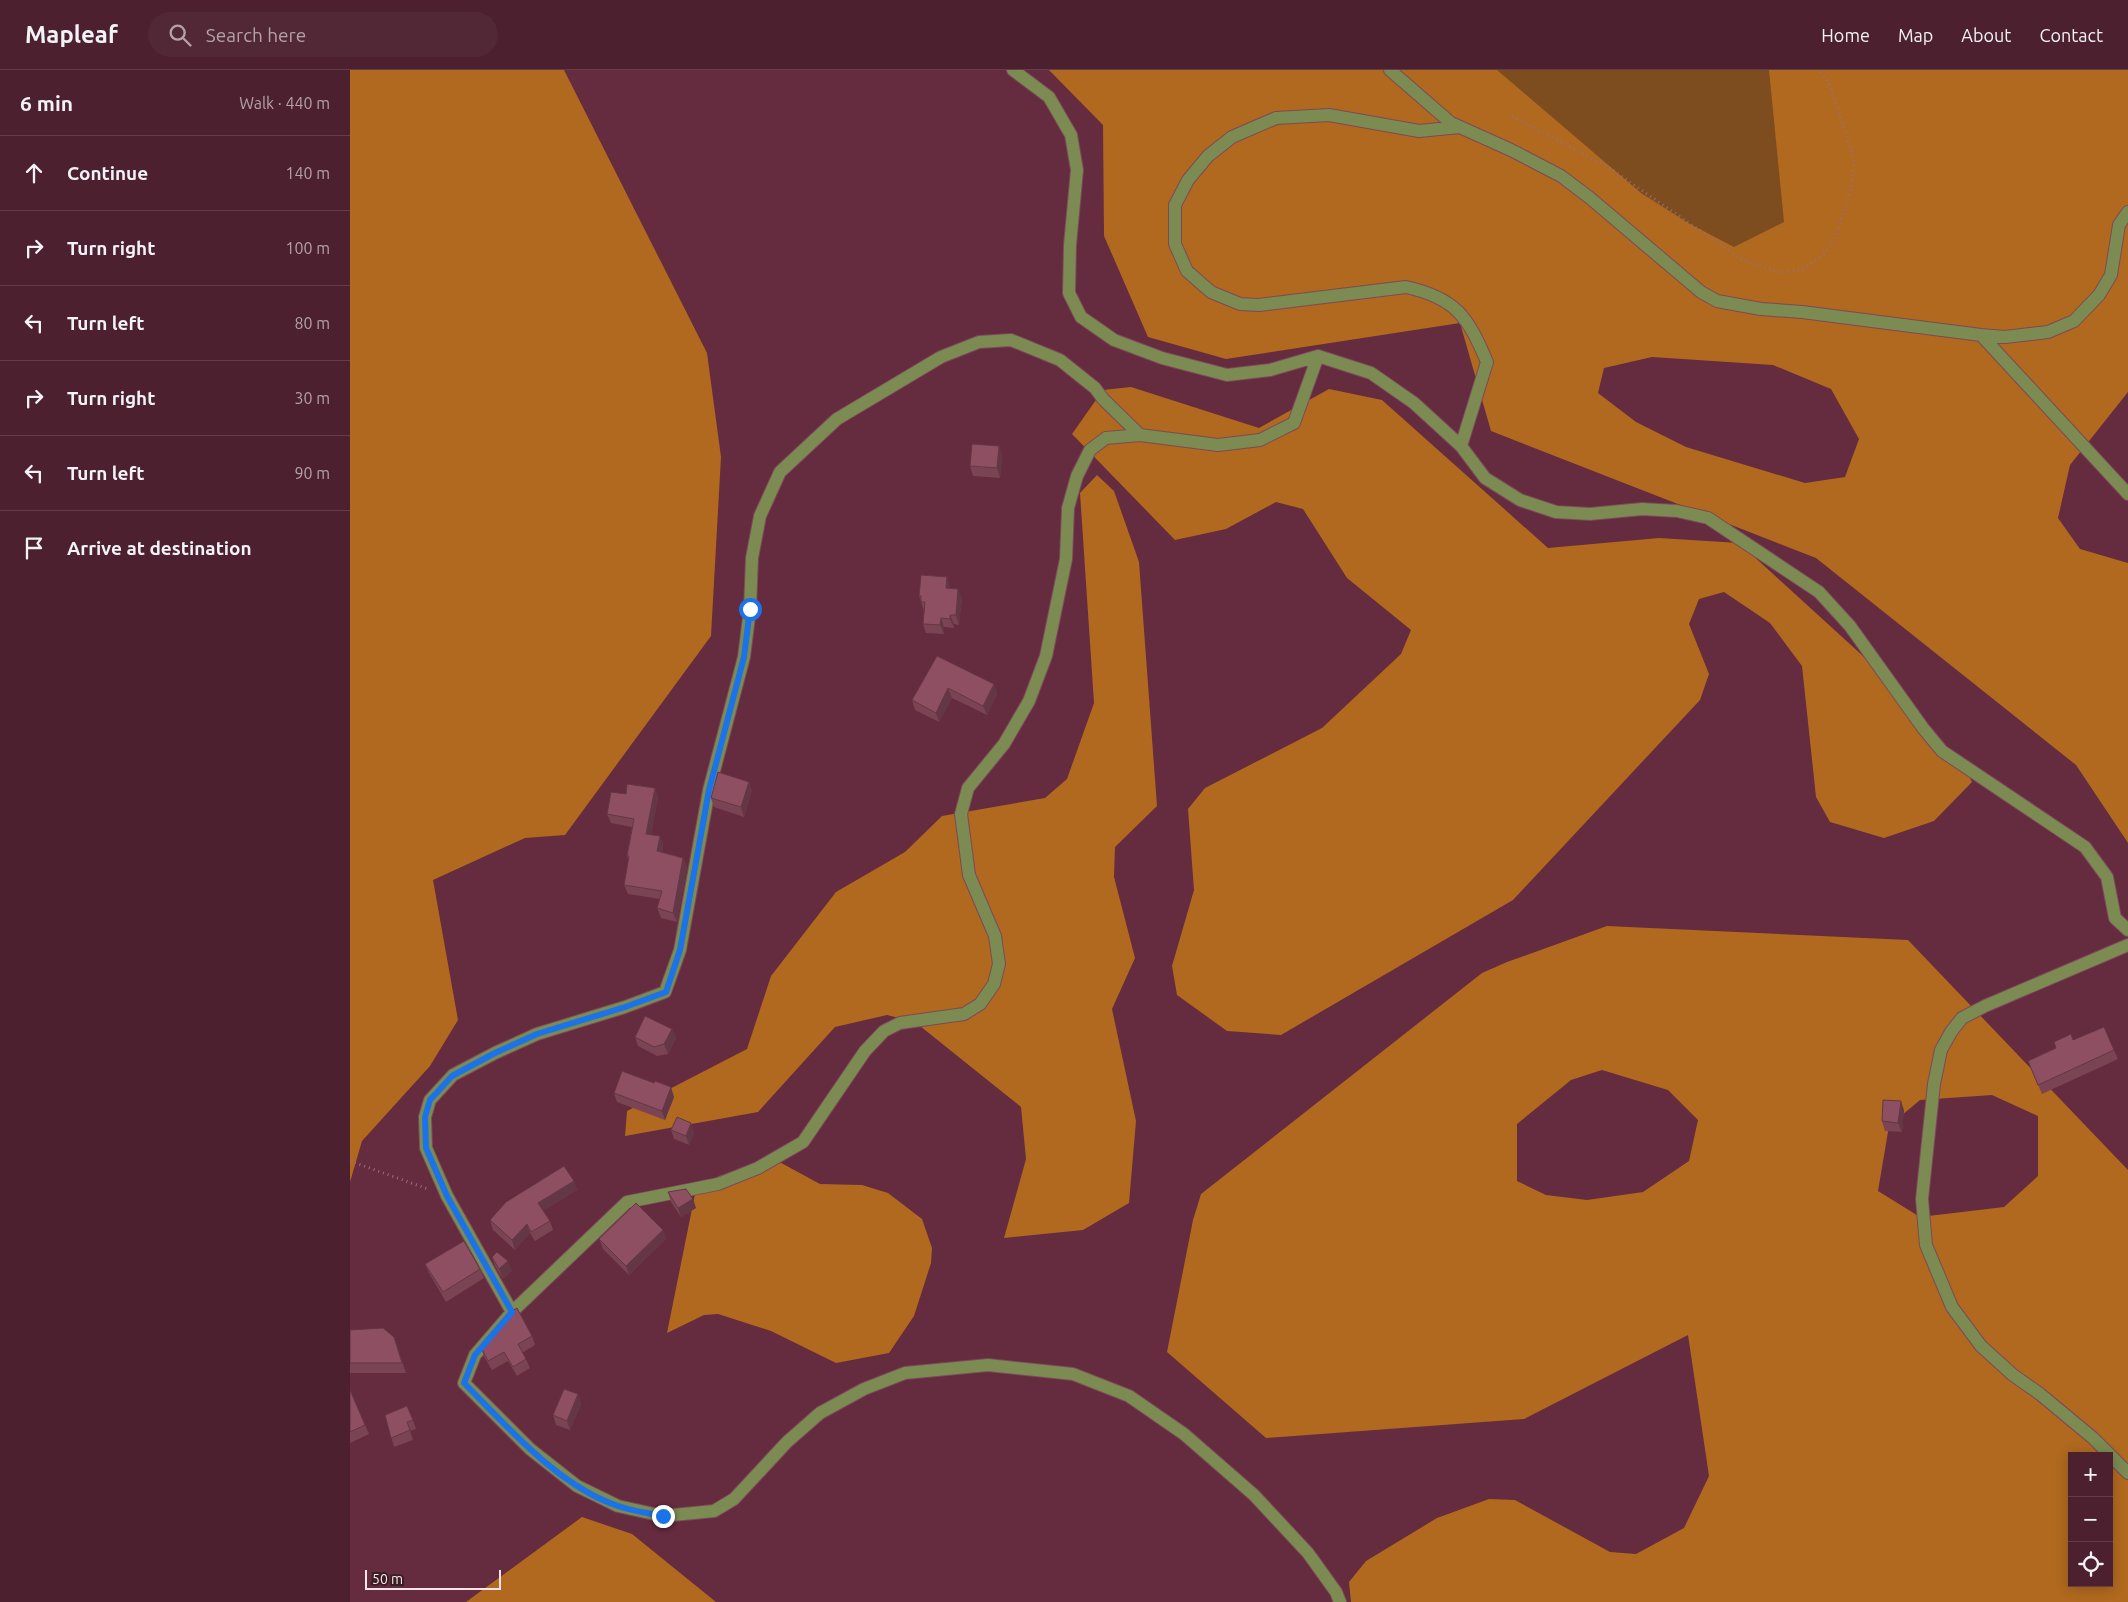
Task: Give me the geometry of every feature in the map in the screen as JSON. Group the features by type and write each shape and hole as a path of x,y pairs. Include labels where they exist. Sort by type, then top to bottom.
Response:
{"street":[{"path":"1013,70 1049,97 1071,135 1077,170 1070,245 1068,293 1081,318 1114,340 1162,358 1227,375 1270,370 1318,356 1371,373 1414,403 1461,446 1485,478 1520,500 1556,512 1590,514 1651,510 1677,511 1708,518 1819,592 1850,626 1923,728 1942,751 2085,847 2106,877 2115,918 2128,930"},
{"path":"1390,70 1451,123 1511,150 1561,176 1590,198 1701,292 1717,301 1761,309 1812,313 1982,335 2005,337 2048,332 2074,321 2099,295 2111,275 2118,225 2128,212"},
{"path":"1460,127 1419,131 1329,115 1276,118 1232,137 1208,156 1188,180 1175,205 1175,244 1188,271 1212,292 1240,304 1259,305 1406,287 1428,292 1451,305 1472,328 1487,362 1461,446"},
{"path":"1982,335 2128,494"},
{"path":"512,1312 447,1196 426,1148 425,1117 430,1100 452,1076 495,1053 537,1034 625,1007 666,992 680,950 709,790 744,657 750,609 752,558 760,516 780,472 837,419 941,357 978,342 1011,340 1060,360 1095,388 1103,399 1140,435"},
{"path":"1318,356 1294,423 1260,440 1218,445 1140,435 1106,438 1090,450 1077,476 1068,508 1066,559 1046,656 1029,701 1004,744 968,788 960,814 969,875 995,936 999,964 994,984 980,1004 964,1014 900,1023 884,1031 865,1051 803,1142 758,1168 718,1184 627,1202 512,1312 475,1355 464,1383 530,1449 577,1486 618,1506 663,1516 714,1511 734,1499 787,1442 820,1413 864,1389 905,1374 988,1364 1072,1374 1129,1396 1191,1440 1254,1495 1308,1553 1336,1592 1340,1602"},
{"path":"2115,918 2128,924"},
{"path":"2128,945 1985,1006 1962,1018 1951,1032 1941,1050 1934,1084 1922,1199 1926,1245 1952,1308 1981,1346 2013,1376 2040,1394 2093,1438 2128,1473"}],"path":[{"path":"1512,116 1608,167 1741,260 1782,273 1803,269 1824,254 1836,236 1852,185 1854,161 1851,149 1829,83 1819,70"},
{"path":"350,1161 447,1196"}],"shaded area":[{"path":"350,70 564,70 707,353 721,457 711,636 565,835 525,838 433,880 458,1020 430,1066 362,1141 350,1182"},
{"path":"1049,70 1497,70 1641,193 1688,223 1734,247 1784,222 1769,70 2128,70 2128,392 2070,465 2058,518 2080,549 2128,563 2128,843 2076,765 1816,558 1491,431 1460,323 1226,359 1148,337 1104,236 1103,125","holes":["1652,357 1773,365 1831,389 1859,439 1845,477 1805,483 1686,447 1636,422 1598,393 1604,368"]},
{"path":"1307,70 1851,70 1880,268 1584,328"},
{"path":"1131,387 1259,428 1329,389 1382,400 1548,548 1659,538 1739,543 1908,697 1918,725 1959,757 1972,782 1934,821 1884,838 1830,822 1816,797 1802,666 1770,623 1724,592 1699,599 1689,624 1709,674 1700,700 1513,900 1281,1035 1227,1031 1177,995 1172,966 1194,890 1188,809 1205,788 1322,728 1401,654 1411,630 1347,578 1303,509 1276,502 1226,529 1175,540 1072,434 1103,390"},
{"path":"1097,475 1114,491 1139,562 1157,806 1115,847 1114,877 1135,958 1112,1009 1136,1121 1129,1203 1083,1230 1004,1238 1026,1159 1021,1107 915,1022 887,1015 835,1027 758,1112 625,1136 627,1111 747,1049 771,976 836,892 905,852 942,816 1045,798 1067,779 1094,703 1080,493"},
{"path":"1607,926 1908,940 2128,1170 2128,1602 1351,1602 1349,1582 1366,1561 1437,1518 1489,1499 1515,1500 1610,1552 1636,1554 1684,1528 1709,1476 1688,1335 1524,1419 1266,1438 1167,1352 1193,1220 1201,1194 1482,973","holes":["1602,1070 1668,1090 1698,1120 1689,1161 1643,1192 1587,1200 1546,1195 1517,1181 1517,1124 1571,1080","1992,1095 2038,1116 2038,1176 2004,1207 1920,1217 1878,1191 1889,1126 1920,1100"]},
{"path":"772,1158 820,1184 862,1185 888,1193 922,1219 932,1248 931,1263 914,1316 889,1353 836,1363 771,1331 718,1314 704,1315 667,1333 696,1189 719,1176"},
{"path":"582,1517 632,1534 716,1602 466,1602"}],"building":[{"path":"972,444 999,446 997,468 970,466"},
{"path":"921,575 947,577 946,588 958,589 956,615 950,615 950,619 941,618 940,625 923,624 925,602 921,602 921,596 919,596"},
{"path":"937,656 994,684 983,706 948,688 936,713 912,700"},
{"path":"718,772 749,782 741,807 711,798"},
{"path":"627,784 655,788 646,834 660,836 657,851 683,858 673,913 657,908 662,891 624,885 634,819 607,814 611,792 626,794"},
{"path":"645,1016 672,1029 664,1044 654,1047 635,1037"},
{"path":"2104,1027 2114,1050 2038,1085 2028,1061 2056,1048 2054,1042 2071,1034 2073,1040"},
{"path":"622,1071 671,1087 662,1111 614,1093"},
{"path":"1883,1100 1901,1101 1898,1123 1882,1121"},
{"path":"677,1117 691,1123 686,1136 671,1130"},
{"path":"564,1166 574,1181 538,1203 550,1221 531,1232 527,1224 512,1240 490,1220 506,1202"},
{"path":"686,1189 693,1199 678,1208 668,1192"},
{"path":"636,1203 663,1230 626,1266 599,1239"},
{"path":"464,1241 480,1269 443,1292 425,1264"},
{"path":"497,1252 508,1261 499,1269 492,1257"},
{"path":"517,1308 532,1336 518,1344 526,1359 513,1367 504,1352 488,1361 481,1347 512,1311"},
{"path":"383,1328 394,1337 402,1363 350,1363 350,1330"},
{"path":"564,1389 578,1394 567,1421 553,1415"},
{"path":"350,1390 365,1425 350,1432"},
{"path":"407,1406 413,1420 407,1422 410,1430 391,1438 385,1415"}],"route":[{"path":"663,1516 618,1506 577,1486 530,1449 464,1383 475,1355 512,1312 447,1196 426,1148 425,1117 430,1100 452,1076 495,1053 537,1034 625,1007 666,992 680,950 709,790 744,657 750,609"}]}
